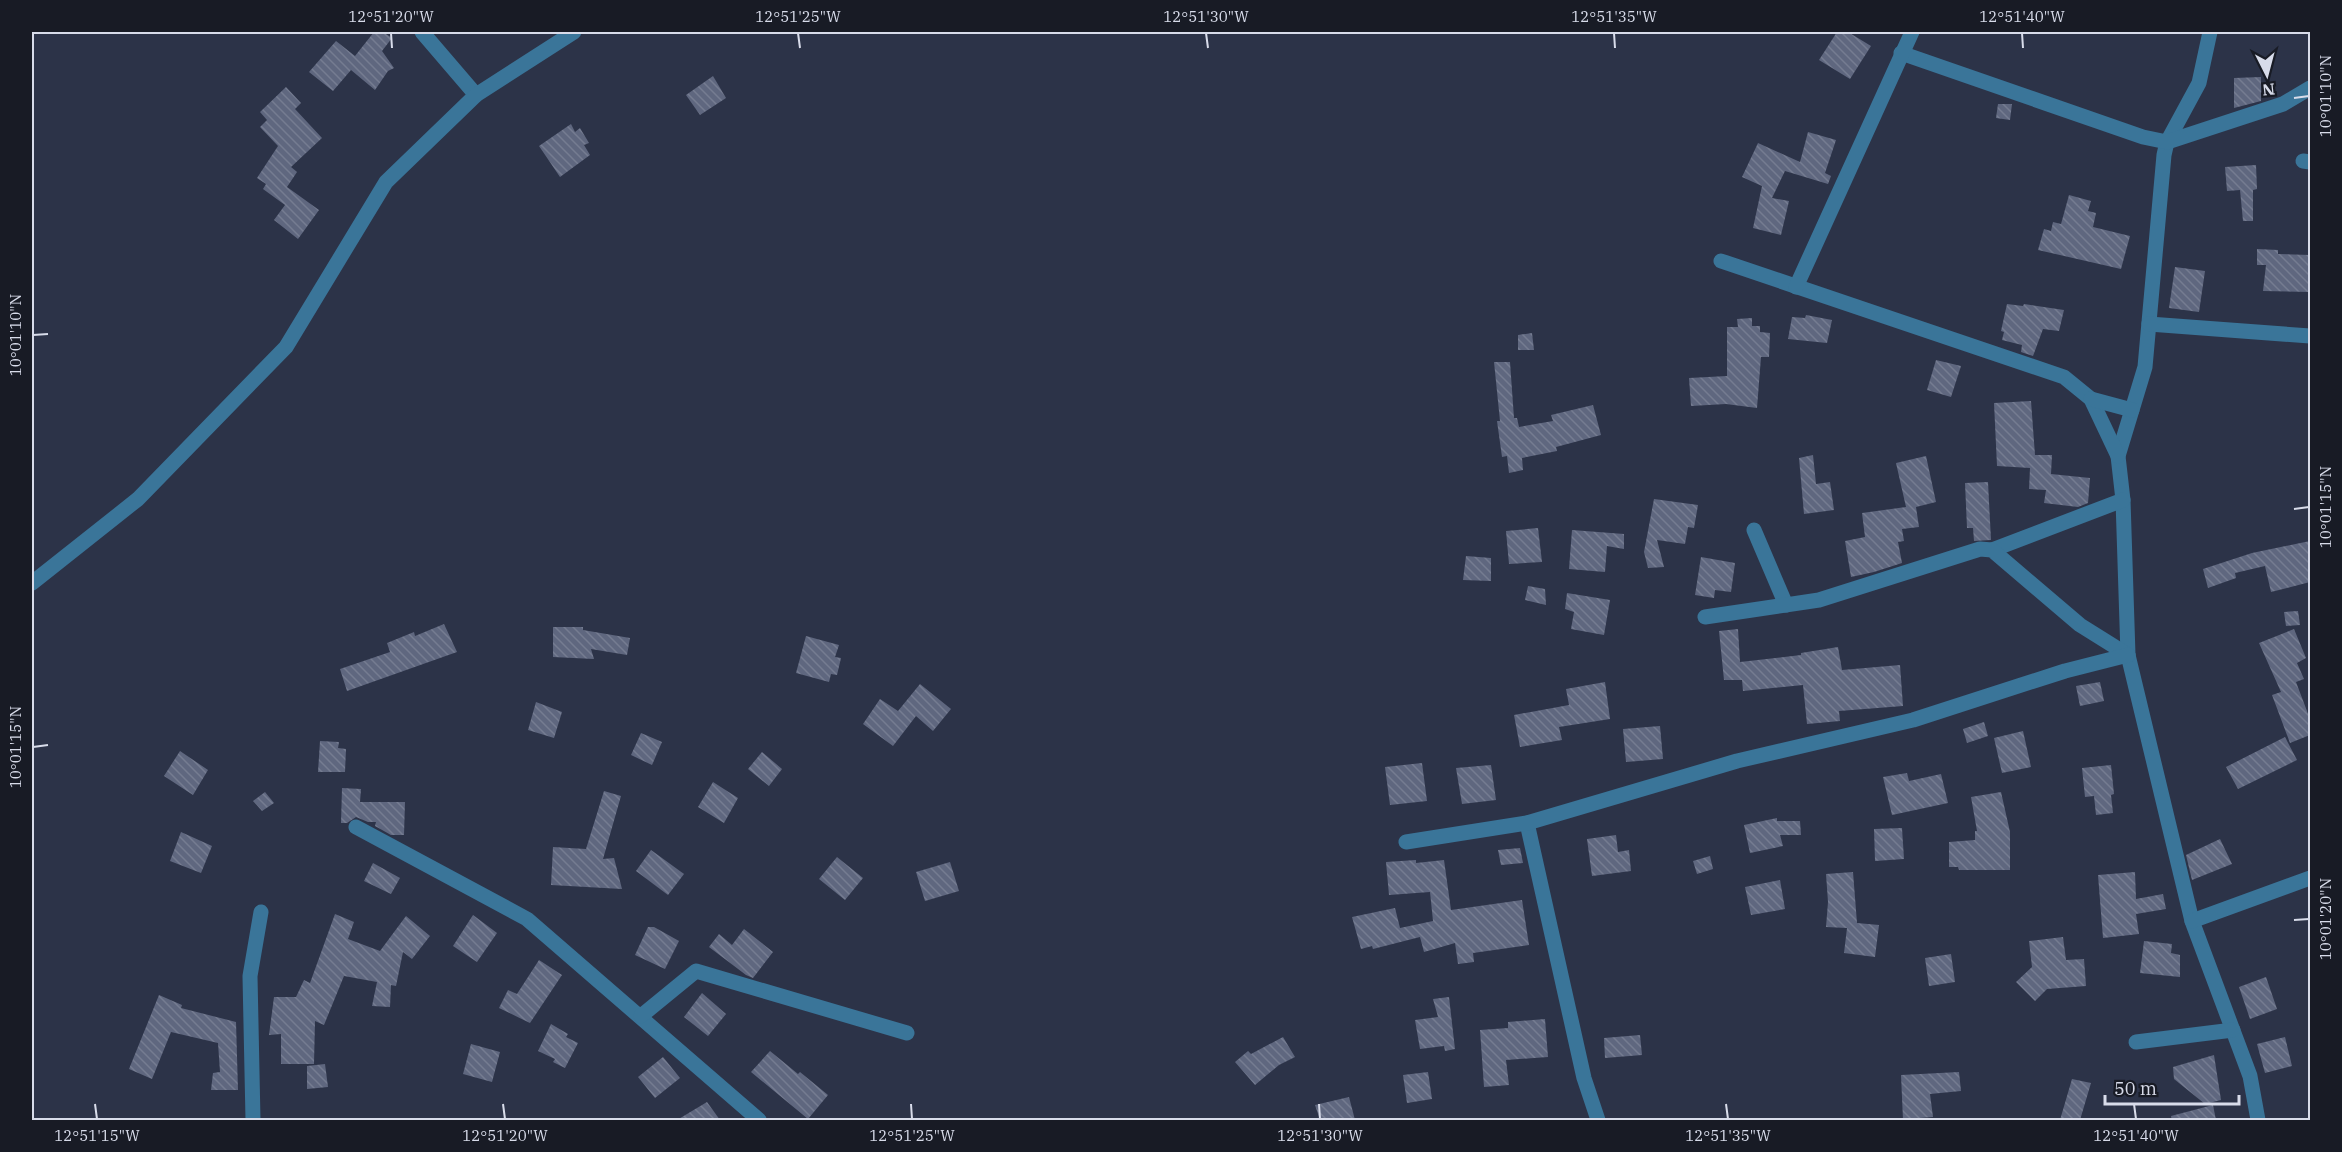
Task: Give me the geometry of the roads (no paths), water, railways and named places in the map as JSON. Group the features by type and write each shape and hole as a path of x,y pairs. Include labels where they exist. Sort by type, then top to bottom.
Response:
{"street":[{"path":"422,32 476,94"},
{"path":"32,583 138,499 286,347 386,182 476,94 574,32"},
{"path":"1796,287 1912,32"},
{"path":"2118,456 2145,367 2164,155 2168,142 2199,83 2210,32"},
{"path":"1901,53 2143,137 2168,142 2283,104 2310,88"},
{"path":"1721,261 2064,377 2091,399 2132,410"},
{"path":"2149,324 2310,336"},
{"path":"2091,399 2118,456 2123,501 2128,655 2192,921 2250,1076 2258,1120"},
{"path":"1705,617 1819,600 1980,549 1992,550 2123,501"},
{"path":"1754,530 1786,605"},
{"path":"1992,550 2080,625 2128,655"},
{"path":"1406,842 1527,823 1737,761 1913,720 2065,671 2128,655"},
{"path":"1527,823 1584,1078 1598,1120"},
{"path":"356,827 527,919 759,1120"},
{"path":"2192,921 2310,878"},
{"path":"253,1120 250,976 261,912"},
{"path":"641,1016 696,971 907,1034"},
{"path":"2136,1042 2233,1030"}]}
